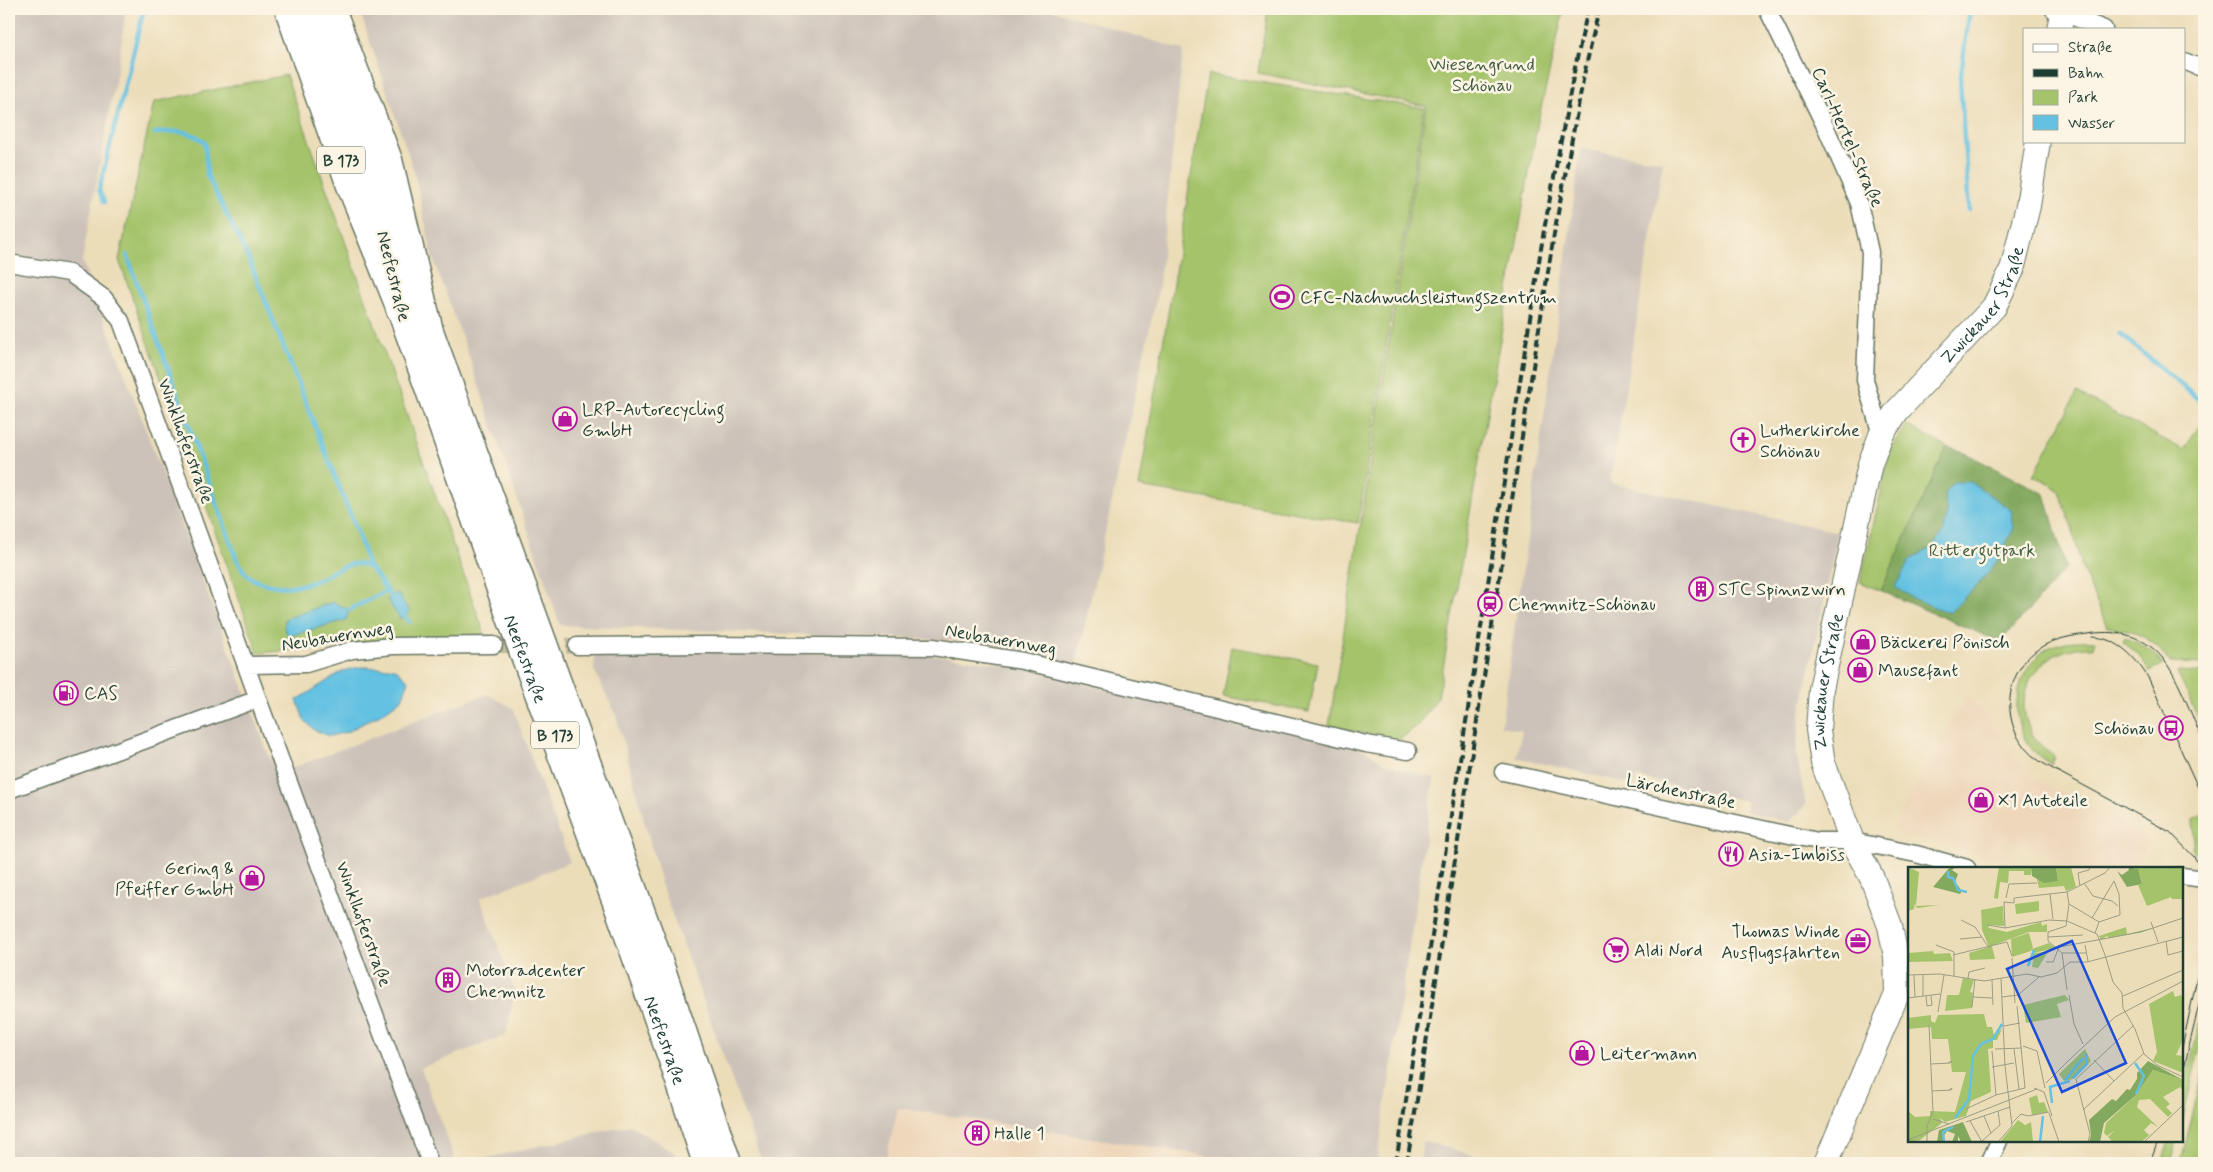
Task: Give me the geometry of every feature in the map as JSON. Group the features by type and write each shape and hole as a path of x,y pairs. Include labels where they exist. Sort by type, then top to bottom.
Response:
{"highway":[{"name":"Neefestraße","path":"308,9 372,178 418,285"},
{"name":"Neefestraße","path":"372,178 400,309"}],"main road":[{"name":"B 173","path":"288,9 349,183 400,309"},
{"name":"Neefestraße","path":"332,9 389,160 430,331 653,943 728,1163"},
{"name":"Zwickauer Straße","path":"1826,1163 1897,994 1896,957 1890,926 1872,878 1852,840 1823,763 1818,730 1821,689 1870,464 1882,435 1897,411 1994,307 2012,270 2028,206 2038,142"},
{"name":"Neefestraße","path":"400,309 508,614 654,1008 706,1163"}],"street":[{"name":"Carl-Hertel-Straße","path":"1767,9 1826,128 1859,203 1870,252 1865,380 1882,435"},
{"path":"2059,14 2101,28"},
{"path":"2186,62 2204,69"},
{"name":"Winklhoferstraße","path":"9,263 69,273 104,298 121,321 258,699 430,1163"},
{"name":"Neubauernweg","path":"246,665 306,664 352,650 393,646 494,645"},
{"name":"Neubauernweg","path":"577,646 933,647 1023,660 1366,744 1408,752"},
{"path":"9,790 258,699"},
{"name":"Lärchenstraße","path":"1503,772 1818,841 1852,840 1958,867"},
{"path":"2183,876 2204,879"},
{"name":"Zwickauer Straße","path":"1897,994 1908,969"},
{"path":"1989,1163 1999,1142"}],"shaded area":[{"path":"9,9 126,9 119,59 82,261 276,774 487,694 513,708 570,862 480,898 515,990 506,1035 421,1068 456,1163 9,1163"},
{"path":"359,9 1049,9 1183,50 1159,285 1076,666 976,641 560,625 465,345 433,259 414,171"},
{"path":"1581,149 1663,161 1610,483 1838,532 1800,717 1796,753 1806,805 1790,822 1747,812 1746,801 1636,777 1634,785 1516,757 1522,731 1501,726"},
{"path":"595,651 928,654 1032,668 1097,687 1365,750 1386,764 1434,778 1377,1163 1255,1163 898,1108 885,1163 762,1163 661,884 616,715 594,670"},
{"path":"1966,696 1986,716 2029,775 2150,838 2136,867 2070,867 2028,846 2013,842 2002,864 1934,841 1891,833"},
{"name":"Halle 1","path":"898,1108 1242,1161 1255,1163 885,1163"},
{"path":"630,1125 675,1153 678,1163 466,1163"},
{"path":"1423,1141 1501,1163 1420,1163"}],"green space":[{"name":"Wiesengrund Schönau","path":"1268,9 1564,9 1538,121 1438,697 1418,725 1398,741 1329,726 1426,106 1258,73"},
{"name":"CFC-Nachwuchsleistungszentrum","path":"1208,74 1424,108 1358,523 1139,487"},
{"path":"286,75 485,635 258,653 119,260 154,102"},
{"path":"2077,393 2184,450 2204,418 2204,664 2170,663 2157,647 2143,637 2135,633 2107,627 2082,568 2072,527 2059,491 2046,481 2033,476"},
{"path":"1907,425 1947,447 1881,591 1860,582 1891,448"},
{"name":"Rittergutpark","path":"1947,447 1961,451 2045,494 2066,568 2000,642 1881,591"},
{"path":"2125,638 2146,648 2163,665 2149,671 2138,654 2123,642"},
{"path":"2095,641 2093,647 2070,650 2050,658 2036,671 2027,687 2024,705 2027,724 2037,741 2055,757 2051,764 2030,747 2024,737 2017,713 2019,688 2029,667 2046,649 2066,642"},
{"path":"1232,647 1318,663 1309,712 1223,696"},
{"path":"2177,672 2204,673 2204,731"},
{"path":"2204,813 2204,866 2192,849 2194,837 2193,820"},
{"path":"2204,1005 2204,1028 2183,1119 2183,1091"},
{"path":"2204,1069 2204,1163 2180,1163 2183,1153"},
{"path":"2169,1142 2177,1142 2171,1163 2162,1163"}],"water":[{"path":"1954,482 1971,482 2011,510 2014,528 1997,561 1981,581 1949,613 1915,599 1895,587 1910,560 1931,548 1944,531 1947,513 1944,494"},
{"path":"397,593 410,612 400,619 387,599"},
{"path":"333,602 349,610 346,620 289,636 284,628 285,619"},
{"path":"360,667 395,668 409,681 402,699 384,712 347,732 330,736 314,730 304,720 297,700 343,671"}],"waterway":[{"path":"104,202 99,190 144,9"},
{"path":"1969,210 1960,81 1970,9"},
{"path":"155,133 188,133 205,143 207,175 248,257 358,534 369,568"},
{"path":"127,255 236,557 244,572 263,583 290,586 307,584 348,565 362,564 372,570 394,601"},
{"path":"2120,334 2204,404"},
{"path":"349,610 386,591"},
{"path":"402,612 409,622"}],"tunnel":[{"path":"494,645 577,646"}],"tram line":[{"path":"2204,743 2184,695 2164,660 2149,646 2125,634 2097,633 2070,637 2043,646 2021,666 2011,692 2010,707 2012,721 2017,735 2028,752 2047,765 2170,832 2195,858 2204,875"},
{"path":"2092,637 2110,641 2126,650 2144,671 2204,801"},
{"path":"2183,1043 2204,945"},
{"path":"2183,1073 2204,983"},
{"path":"2150,1163 2158,1142"}],"railway":[{"path":"1396,1163 1544,230 1588,9"},
{"path":"1407,1163 1554,234 1584,75 1599,9"}],"place":[{"name":"CFC-Nachwuchsleistungszentrum","path":"1282,297"},
{"name":"LRP-Autorecycling GmbH","path":"565,419"},
{"name":"Lutherkirche Schönau","path":"1743,440"},
{"name":"STC Spinnzwirn","path":"1701,589"},
{"name":"Chemnitz-Schönau","path":"1490,604"},
{"name":"Bäckerei Pönisch","path":"1863,642"},
{"name":"Mausefant","path":"1860,670"},
{"name":"CAS","path":"66,693"},
{"name":"Schönau","path":"2171,728"},
{"name":"X1 Autoteile","path":"1981,800"},
{"name":"Asia-Imbiss","path":"1731,854"},
{"name":"Gering & Pfeiffer GmbH","path":"252,878"},
{"name":"Thomas Winde Ausflugsfahrten","path":"1858,941"},
{"name":"Aldi Nord","path":"1616,950"},
{"name":"Motorradcenter Chemnitz","path":"448,980"},
{"name":"Leitermann","path":"1582,1053"},
{"name":"Halle 1","path":"977,1133"}]}
